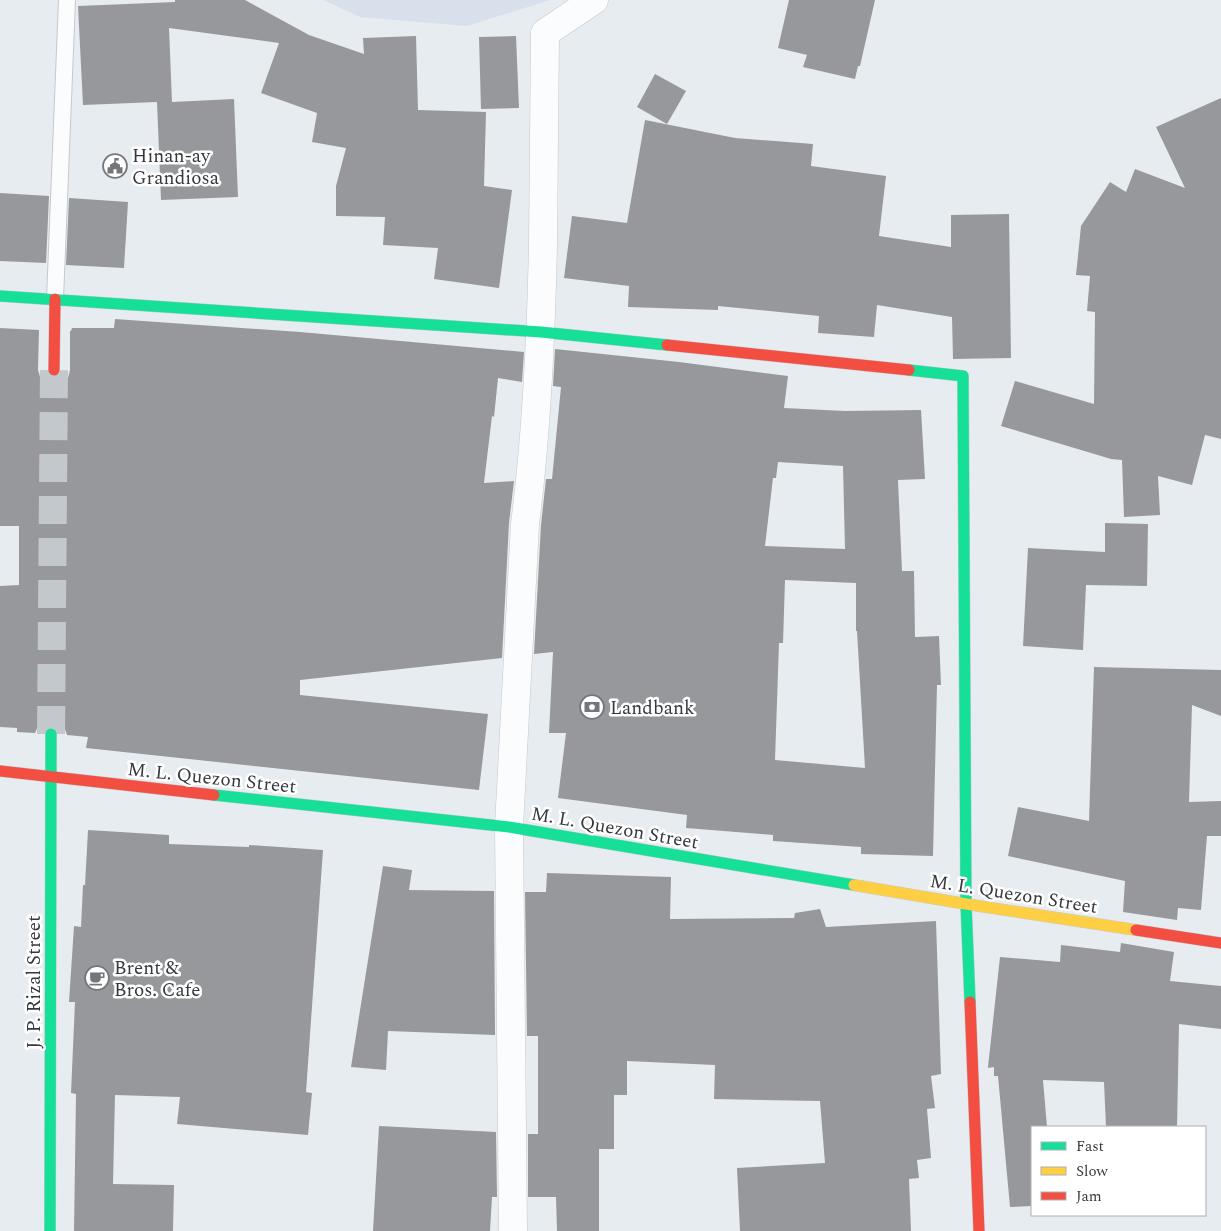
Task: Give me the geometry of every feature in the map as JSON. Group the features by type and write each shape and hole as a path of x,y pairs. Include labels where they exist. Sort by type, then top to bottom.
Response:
{"street":[{"path":"513,1231 509,827 525,524 531,477 541,332 545,34 594,0"},
{"path":"0,296 541,332 963,376 966,904 979,1231"},
{"path":"54,370 55,299"},
{"name":"J. P. Rizal Street","path":"50,1231 51,734"},
{"name":"M. L. Quezon Street","path":"0,771 509,827 966,904 1221,943"}],"lane":[{"path":"55,299 67,0"}],"shaded area":[{"path":"323,0 550,0 467,26 360,17"}],"building":[{"path":"175,0 245,0 309,35 364,54 363,38 416,36 418,110 486,112 484,186 512,190 499,288 434,279 438,248 383,245 385,217 336,216 336,186 346,148 312,142 317,113 261,93 279,43 169,28 172,102 234,99 238,197 161,200 157,102 83,105 78,6 175,2"},
{"path":"789,0 875,0 860,66 858,66 855,79 803,67 807,55 778,48"},
{"path":"516,36 519,108 481,109 479,37"},
{"path":"655,74 686,91 667,124 637,107"},
{"path":"1221,98 1221,439 1205,435 1192,485 1158,476 1160,515 1124,517 1122,460 1111,459 1001,426 1015,381 1094,404 1095,312 1087,311 1090,276 1076,275 1081,226 1110,182 1126,192 1135,169 1185,188 1156,127"},
{"path":"645,120 735,138 813,144 811,166 886,176 879,236 951,247 951,215 1009,214 1011,358 953,359 952,317 877,305 874,337 818,333 819,316 718,306 718,310 628,307 629,286 564,278 572,216 627,223"},
{"path":"0,193 49,196 46,263 0,261"},
{"path":"69,198 128,202 124,268 66,265"},
{"path":"115,319 300,332 524,352 522,382 498,378 484,483 514,481 509,523 502,658 300,680 300,695 488,714 479,790 86,748 88,737 67,735 64,726 58,720 52,718 43,721 35,733 17,732 17,728 0,727 0,586 19,585 19,526 0,526 0,328 39,330 38,370 40,377 46,384 54,386 68,378 70,370 70,331 72,328 114,328"},
{"path":"555,349 788,376 784,408 845,411 921,410 925,479 898,480 902,571 914,571 915,637 939,636 941,685 937,685 933,856 861,854 861,847 773,841 773,835 686,828 687,815 558,798 566,733 549,733 553,652 534,654 541,525 546,479 552,479 561,387 553,386","holes":["778,462 843,466 845,549 765,546 773,478 776,478","785,580 856,583 856,631 865,768 775,760 779,643 783,643"]},
{"path":"1105,523 1148,524 1147,586 1086,585 1083,650 1023,646 1028,548 1105,552"},
{"path":"1094,667 1221,670 1221,716 1192,705 1189,802 1221,801 1221,836 1207,836 1201,910 1178,908 1177,920 1123,912 1125,881 1008,856 1018,807 1089,821"},
{"path":"88,830 169,835 169,844 249,847 249,845 323,850 306,1092 312,1093 308,1135 177,1124 180,1097 115,1095 113,1184 174,1185 173,1231 74,1231 76,1094 71,1093 75,1002 69,1002 74,926 81,927"},
{"path":"383,866 412,870 409,890 494,891 495,1035 388,1031 386,1070 351,1067"},
{"path":"547,873 671,877 670,919 794,918 795,913 820,909 826,927 936,921 941,1074 931,1076 935,1108 927,1109 931,1158 917,1160 919,1178 909,1179 911,1231 740,1231 737,1168 825,1163 820,1101 714,1099 715,1065 627,1061 627,1095 614,1095 614,1149 599,1149 599,1231 557,1231 556,1197 528,1197 528,1134 538,1134 538,1036 527,1036 525,892 546,892"},
{"path":"1121,943 1174,952 1170,981 1221,986 1221,1029 1179,1024 1177,1126 1106,1126 1104,1082 1043,1080 1047,1126 1031,1126 1031,1206 1010,1207 998,1076 994,1076 994,1067 988,1068 1000,957 1060,962 1061,945 1120,952"},
{"path":"379,1126 496,1132 497,1197 492,1197 490,1231 373,1231"}],"tunnel":[{"path":"51,734 54,370"}],"traffic: fast":[{"path":"0,296 541,332 667,345"},
{"path":"909,370 963,376 966,904 970,1002"},
{"path":"50,1231 51,734"},
{"path":"214,795 509,827 854,885"}],"traffic: slow":[{"path":"854,885 1136,930"}],"traffic: jam":[{"path":"54,370 55,299"},
{"path":"667,345 909,370"},
{"path":"0,771 214,795"},
{"path":"1136,930 1221,943"},
{"path":"970,1002 979,1231"}],"place":[{"name":"Hinan-ay Grandiosa","path":"115,166"},
{"name":"Landbank","path":"592,707"},
{"name":"Brent & Bros. Cafe","path":"97,978"}]}
